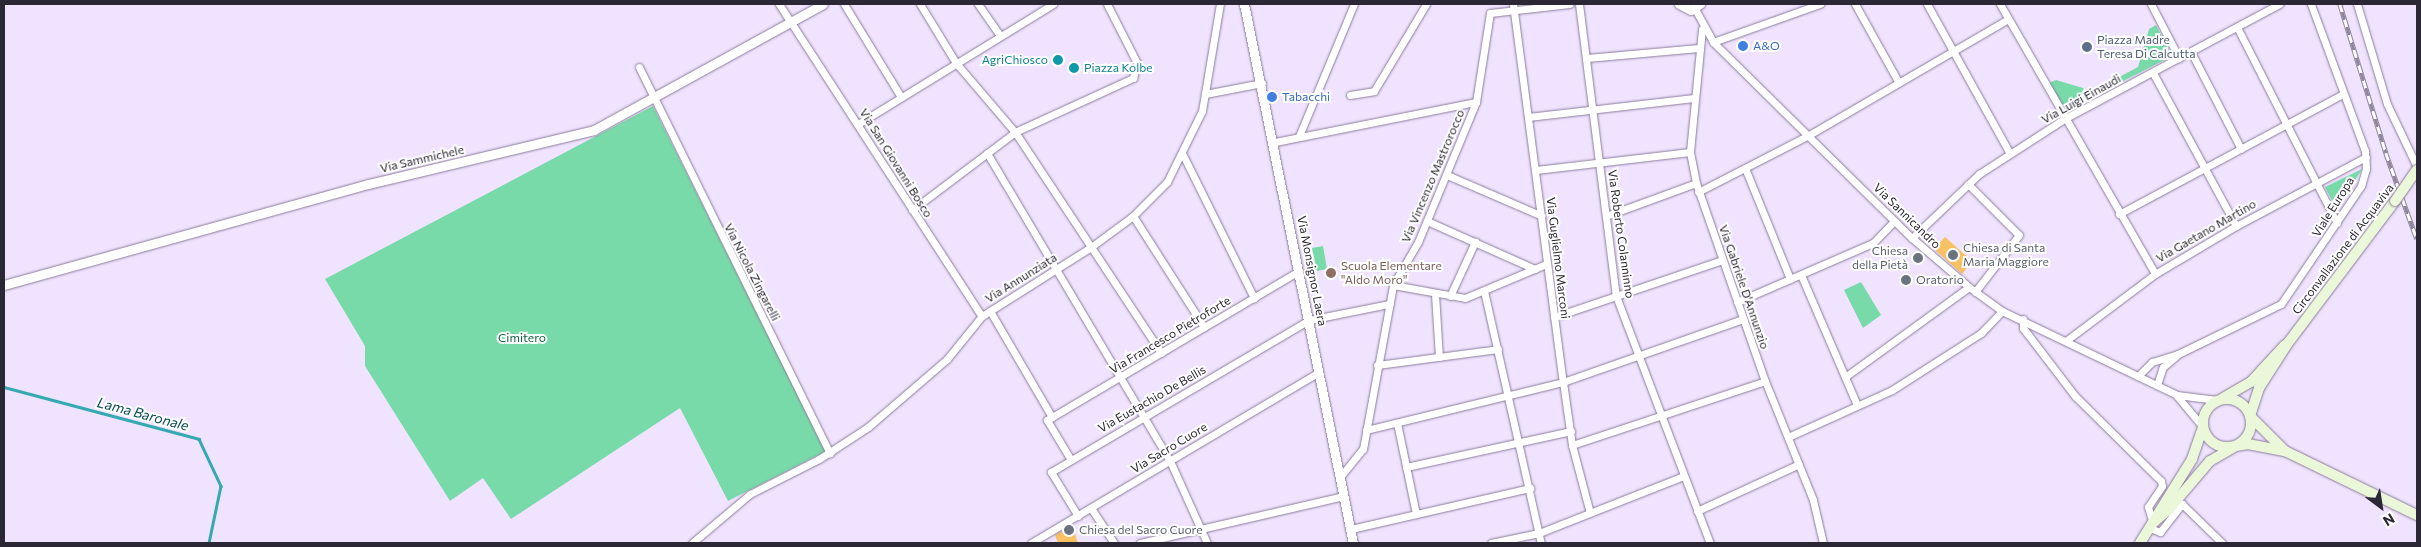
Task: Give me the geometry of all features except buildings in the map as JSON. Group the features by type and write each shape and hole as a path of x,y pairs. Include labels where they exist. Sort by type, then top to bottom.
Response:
{"main road":[{"name":"Circonvallazione di Acquaviva","path":"2288,343 2395,201 2417,168"},
{"path":"2140,543 2192,459 2203,427 2205,411 2220,399 2251,382 2288,343"},
{"path":"2151,525 2169,509 2210,461 2236,446 2247,436 2250,416 2260,388 2288,343"},
{"path":"2220,399 2243,404 2250,416 2285,451"},
{"path":"2203,427 2215,444 2236,446 2257,444 2285,451 2417,515"}],"street":[{"name":"Via San Giovanni Bosco","path":"779,4 792,21 982,316"},
{"path":"844,4 901,97"},
{"path":"920,4 956,63 1015,132 1161,353"},
{"path":"978,4 1000,36"},
{"path":"858,124 1053,4"},
{"path":"912,210 1015,132 1133,78 1137,64 1107,4"},
{"name":"Via Annunziata","path":"692,543 750,494 830,453 868,427 930,374 982,316 1091,247 1133,216 1167,182 1183,156 1205,94 1220,4"},
{"name":"Via Monsignor Laera","path":"1244,4 1275,142 1353,543"},
{"path":"1299,136 1353,5 1345,4"},
{"path":"1350,95 1374,91 1426,4"},
{"path":"1514,7 1569,4"},
{"name":"Via Roberto Colanninno","path":"1579,4 1616,296 1660,416 1710,543"},
{"path":"1679,4 1686,10 1697,6"},
{"path":"1713,42 1820,4"},
{"path":"1855,4 1899,83"},
{"path":"1927,4 2010,154"},
{"path":"2000,4 2064,119 2155,274"},
{"path":"2151,4 2179,58"},
{"name":"Via Luigi Einaudi","path":"1912,238 1968,184 2064,119 2279,4"},
{"name":"Viale Europa","path":"2138,376 2152,362 2178,354 2281,304 2361,186 2366,157 2311,4"},
{"path":"2357,4 2387,104 2417,168"},
{"name":"Via Sammichele","path":"4,285 368,184 594,130 654,100 818,5"},
{"name":"Via Sannicandro","path":"1697,6 1702,29 1713,42 1912,238 1972,290 2002,311 2067,340 2177,395"},
{"name":"Via Vincenzo Mastrorocco","path":"1340,477 1363,449 1393,285 1427,221 1476,102 1490,13 1514,7"},
{"name":"Via Guglielmo Marconi","path":"1514,7 1542,216 1546,264 1572,445 1590,513"},
{"path":"1698,192 1809,135 2008,19"},
{"path":"2237,27 2337,223"},
{"name":"Via Gabriele D'Annunzio","path":"1702,29 1690,152 1698,192 1765,381 1813,500 1823,543"},
{"path":"1587,58 1699,48"},
{"path":"2191,52 2240,149"},
{"name":"Via Nicola Zingarelli","path":"638,67 830,453"},
{"path":"2153,73 2236,226"},
{"path":"1205,94 1262,83"},
{"path":"2119,214 2344,94"},
{"path":"1528,117 1694,98"},
{"path":"1275,142 1476,102"},
{"path":"1536,170 1690,152"},
{"path":"987,153 1170,461 1207,543"},
{"path":"1183,156 1254,298"},
{"name":"Via Gaetano Martino","path":"2067,340 2155,274 2236,226 2366,157"},
{"path":"1745,168 1790,279"},
{"path":"1447,175 1542,216"},
{"path":"1606,216 1696,183"},
{"path":"1845,376 1972,290 2019,235 1968,184"},
{"path":"1133,216 1204,327"},
{"path":"1737,302 1873,243 1894,220"},
{"path":"1427,221 1535,269"},
{"path":"1450,296 1475,242"},
{"path":"1554,317 1722,260"},
{"path":"1393,285 1465,298 1546,264"},
{"name":"Via Francesco Pietroforte","path":"1052,418 1299,271"},
{"path":"1801,275 1857,405"},
{"path":"1484,291 1541,543"},
{"path":"1435,294 1440,357"},
{"name":"Via Eustachio De Bellis","path":"1078,516 1051,472 1309,320 1389,304"},
{"path":"990,310 1052,418 1048,420 1071,460"},
{"path":"1788,438 1892,390 1980,333 2002,311"},
{"path":"1366,430 1509,397 1563,382 1743,319"},
{"path":"2023,319 2023,328 2075,396 2161,481 2162,486 2148,507 2151,525 2160,532 2182,504 2222,543"},
{"path":"1377,365 1498,349"},
{"name":"Viale Europa","path":"2157,385 2164,367 2178,354"},
{"name":"Via Sacro Cuore","path":"1031,543 1319,372"},
{"path":"1572,445 1765,381"},
{"path":"2177,395 2220,399"},
{"path":"2177,395 2203,427"},
{"path":"1397,423 1416,514"},
{"path":"1406,467 1571,431"},
{"path":"1697,511 1799,464"},
{"path":"1491,543 1539,533 1684,476"},
{"path":"1351,529 1530,488"},
{"path":"1140,543 1344,496"},
{"path":"1091,508 1114,543"}],"green space":[{"path":"2156,25 2172,56 2065,111 2049,83 2056,80 2093,91 2138,67 2149,29"},
{"name":"Cimitero","path":"653,106 826,451 728,501 680,408 511,519 483,478 450,501 365,366 365,346 325,279"},
{"path":"2362,169 2337,210 2325,187"},
{"path":"1323,246 1327,269 1317,271 1312,248"},
{"path":"1861,282 1881,315 1863,328 1844,290"}],"waterway":[{"name":"Lama Baronale","path":"4,387 199,439 221,486 209,543"}],"railway":[{"path":"2340,4 2386,153 2417,239"}],"place":[{"name":"A&O","path":"1743,46"},
{"name":"Piazza Madre Teresa Di Calcutta","path":"2087,47"},
{"name":"AgriChiosco","path":"1058,60"},
{"name":"Piazza Kolbe","path":"1074,68"},
{"name":"Tabacchi","path":"1272,97"},
{"name":"Chiesa di Santa Maria Maggiore","path":"1953,255"},
{"name":"Chiesa della Pietà","path":"1918,258"},
{"name":"Scuola Elementare \"Aldo Moro\"","path":"1331,273"},
{"name":"Oratorio","path":"1906,280"},
{"name":"Chiesa del Sacro Cuore","path":"1069,530"}]}
